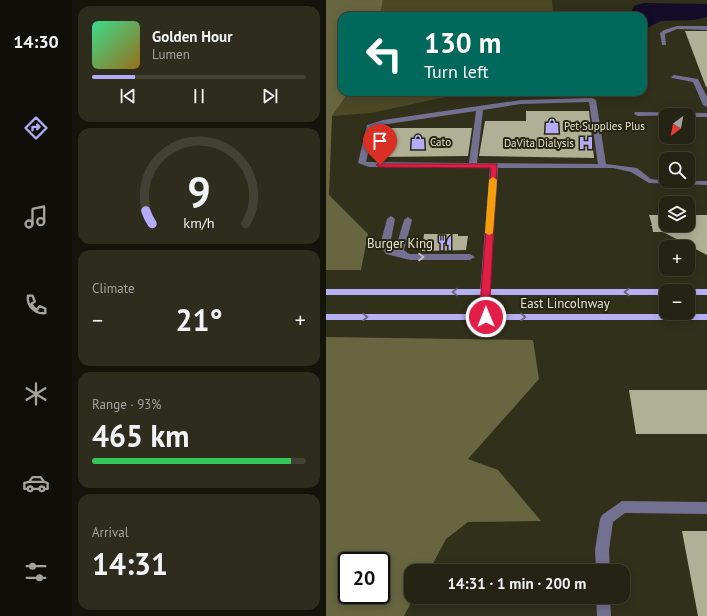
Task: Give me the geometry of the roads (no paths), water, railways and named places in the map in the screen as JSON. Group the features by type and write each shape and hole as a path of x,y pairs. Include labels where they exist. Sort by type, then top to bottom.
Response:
{"main road":[{"name":"East Lincolnway","path":"326,292 659,292"},
{"path":"695,292 707,292"},
{"name":"East Lincolnway","path":"326,317 707,317"}],"lane":[{"path":"664,44 662,34 672,28 707,28"},
{"path":"674,77 696,80 707,105"},
{"path":"602,166 592,100 522,102 371,125 362,162 369,165 624,167 634,170 648,181 707,183"},
{"path":"473,166 480,108"},
{"path":"638,114 707,115"},
{"path":"486,317 485,292 494,166"},
{"path":"391,220 385,245 389,252 406,256 470,257"},
{"path":"406,256 400,251 408,220"},
{"path":"603,564 602,550 607,519 622,507 707,508"},
{"path":"604,604 604,616"}],"place":[{"name":"Pet Supplies Plus","path":"552,126"},
{"name":"Cato","path":"418,142"},
{"name":"DaVita Dialysis","path":"586,143"},
{"name":"Burger King","path":"445,243"}]}
